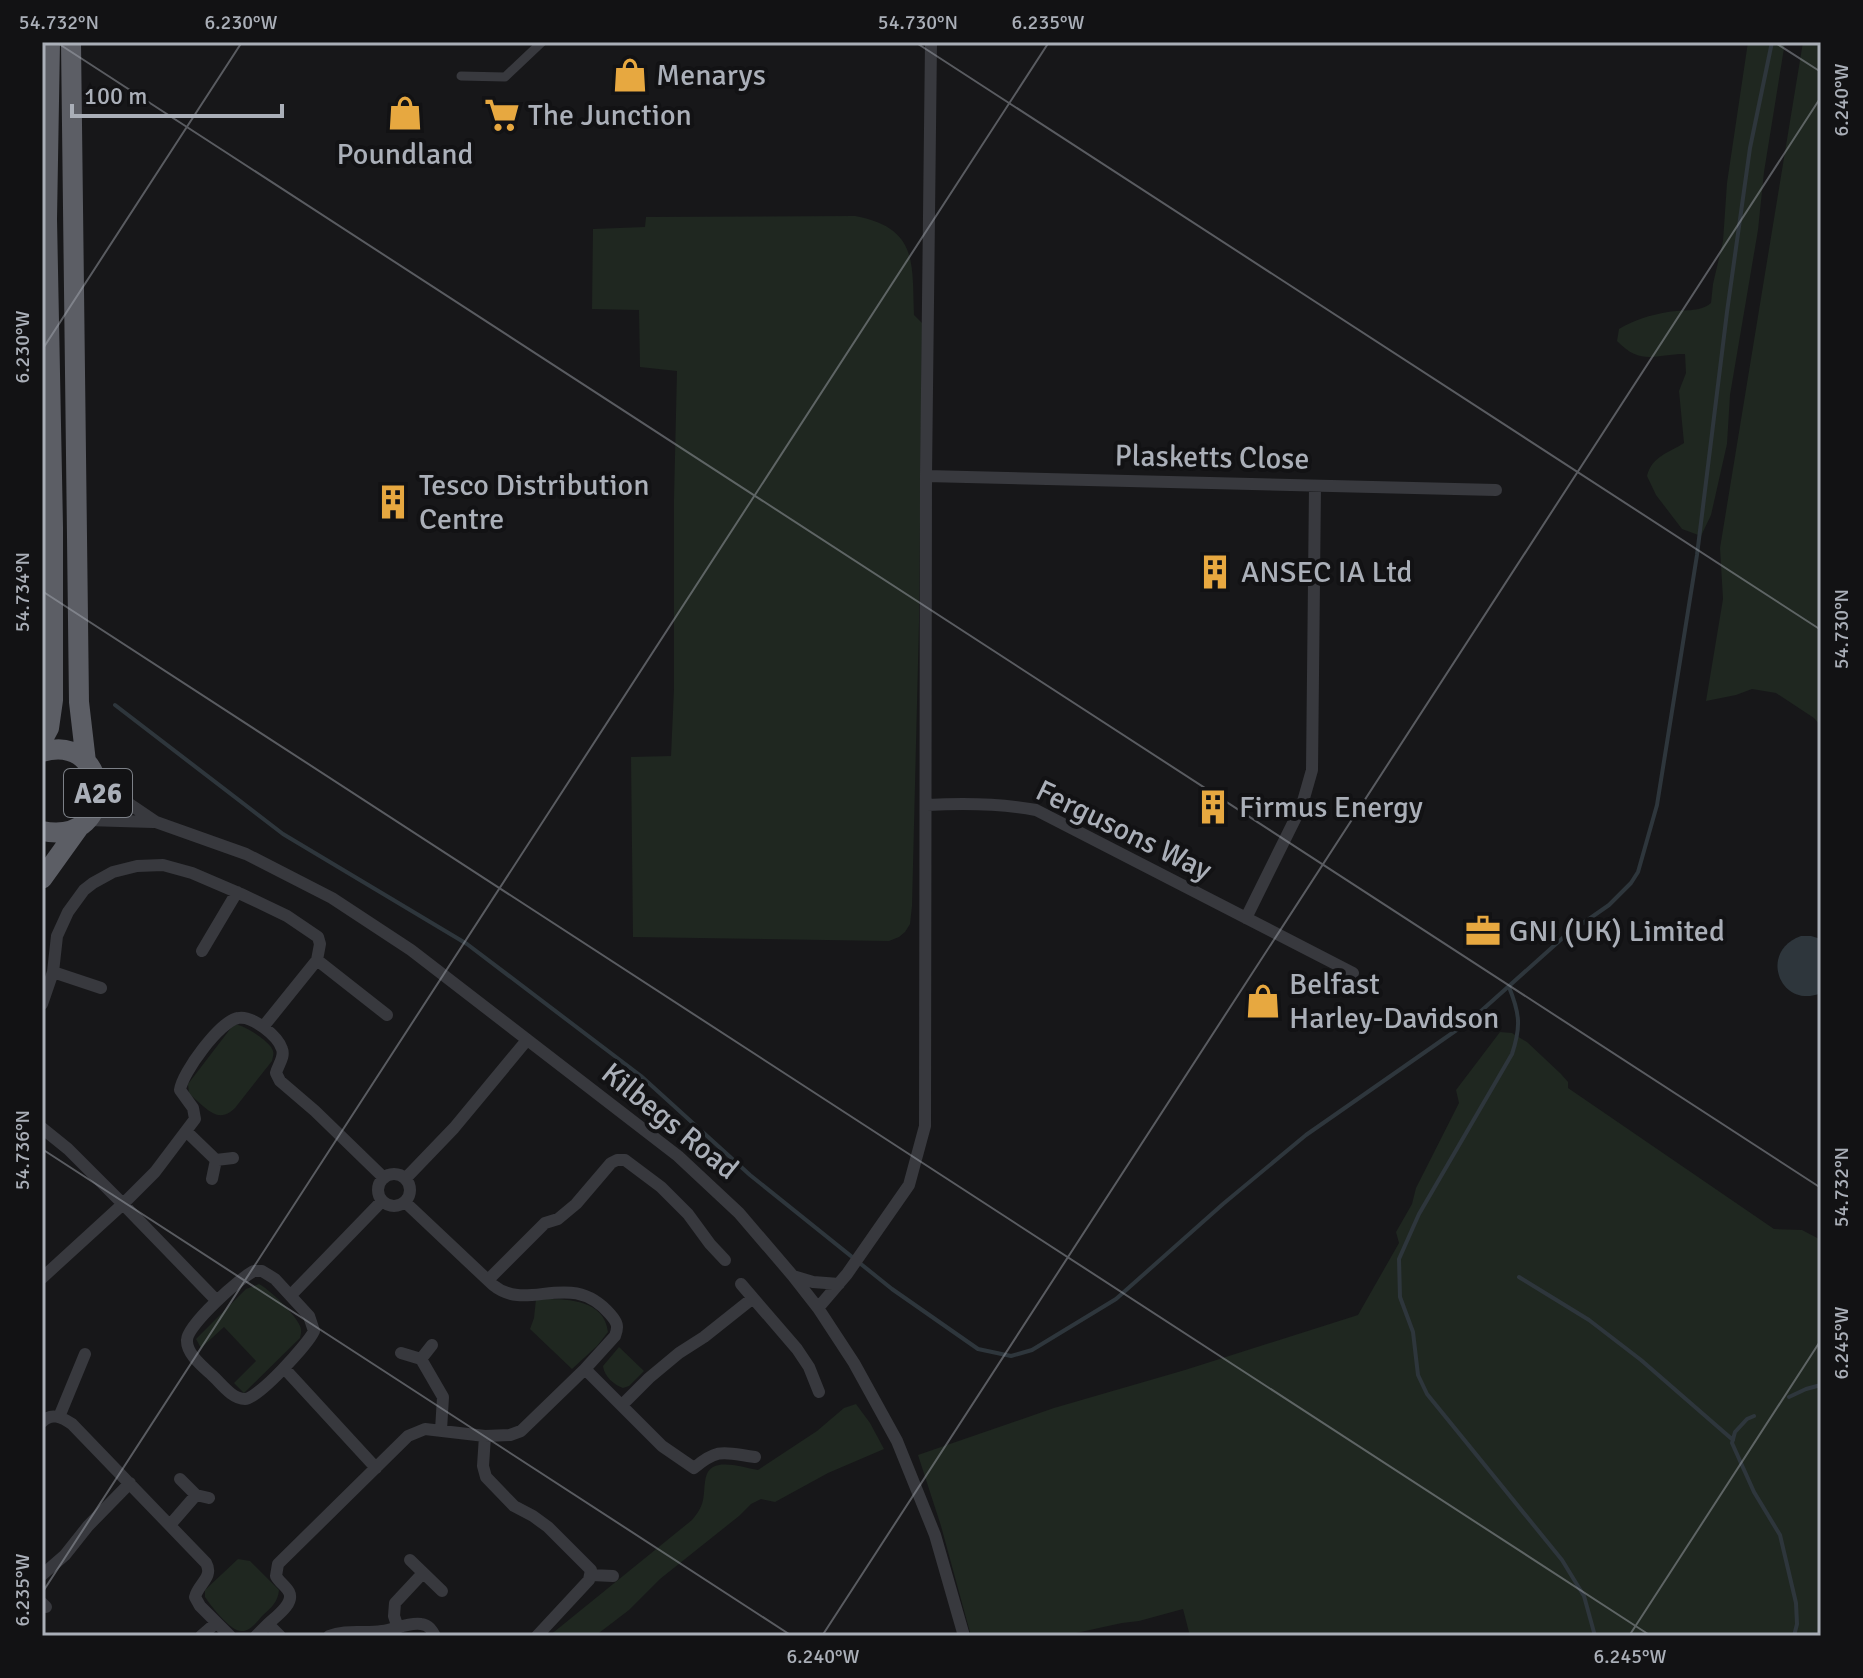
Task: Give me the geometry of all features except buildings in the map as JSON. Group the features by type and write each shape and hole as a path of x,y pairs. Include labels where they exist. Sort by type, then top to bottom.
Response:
{"highway":[{"name":"A26","path":"42,741 49,728 53,700 47,219 50,42"},
{"name":"A26","path":"42,879 93,813 99,795 79,702 71,42"},
{"name":"A26","path":"42,752 60,749 74,753 91,769"},
{"name":"A26","path":"42,831 68,832 84,823"}],"street":[{"path":"461,76 505,77 542,42"},
{"path":"818,1308 843,1279 909,1185 925,1126 926,476 931,42"},
{"name":"Plasketts Close","path":"926,476 1496,490"},
{"path":"1246,918 1302,805 1312,770 1315,486"},
{"name":"Kilbegs Road","path":"91,769 122,799 156,822 246,854 332,898 411,950 678,1156 739,1213 818,1308 854,1363 897,1441 935,1535 964,1636"},
{"name":"Fergusons Way","path":"927,805 1010,805 1036,810 1353,973"},
{"name":"Kilbegs Road","path":"84,823 156,822"},
{"path":"42,1004 53,972 57,936 68,912 84,890 113,872 137,866 163,865 192,873 237,892 314,933 320,944 317,960 263,1027"},
{"path":"202,951 237,892"},
{"path":"317,960 387,1015"},
{"path":"53,972 101,988"},
{"path":"42,1278 155,1172 186,1131 195,1116 180,1090 181,1084 187,1072 229,1021 250,1018 263,1027 282,1048 276,1073 280,1081 384,1178"},
{"path":"405,1179 464,1117 527,1040"},
{"path":"42,1128 68,1149 217,1301"},
{"path":"186,1131 216,1160"},
{"path":"216,1160 233,1158"},
{"path":"212,1179 216,1160"},
{"path":"488,1280 545,1223 565,1214 617,1160 625,1160 661,1187 688,1214 725,1260"},
{"path":"392,1174 405,1179 410,1188 405,1202 391,1206 382,1201 378,1192 384,1178 392,1174"},
{"path":"291,1295 382,1201"},
{"path":"256,1636 285,1608 291,1597 276,1576 278,1564 408,1436 425,1429 485,1436 510,1435 521,1431 615,1336 617,1324 602,1305 589,1296 570,1292 510,1294 499,1289 405,1202"},
{"path":"254,1271 271,1276 291,1295 309,1316 314,1331 310,1340 254,1396 241,1399 197,1360 188,1347 191,1328 240,1280 254,1271"},
{"path":"793,1276 813,1282 843,1279"},
{"path":"741,1284 797,1349 809,1367 819,1392"},
{"path":"622,1405 679,1353 753,1298"},
{"path":"421,1359 432,1345"},
{"path":"401,1353 421,1359 443,1397 441,1430"},
{"path":"59,1417 85,1354"},
{"path":"284,1368 376,1468"},
{"path":"585,1369 694,1474 709,1455 720,1452 755,1457"},
{"path":"42,1422 49,1416 72,1424 208,1566 209,1575 197,1589 195,1597 230,1636"},
{"path":"485,1436 483,1466 486,1477 514,1506 548,1527 590,1568 591,1575 579,1591 537,1636"},
{"path":"170,1525 202,1496 180,1479"},
{"path":"42,1575 65,1555 130,1483"},
{"path":"410,1560 442,1591"},
{"path":"398,1628 394,1616 395,1603 423,1573"},
{"path":"591,1575 613,1576"},
{"path":"201,1636 216,1623"},
{"path":"268,1624 280,1636"},
{"path":"329,1636 340,1632 381,1631 422,1624 428,1626 435,1636"}],"shaded area":[{"path":"1748,42 1785,42 1730,395 1727,444 1711,515 1701,536 1682,529 1656,495 1647,476 1657,459 1684,443 1679,391 1686,373 1685,354 1641,356 1617,341 1619,329 1636,320 1696,309 1711,303 1723,241 1727,183"},
{"path":"1803,42 1821,42 1821,726 1776,693 1752,689 1706,701 1723,599 1720,548"},
{"path":"855,216 891,229 901,239 911,264 914,315 922,323 919,623 910,924 899,937 889,941 633,937 631,757 671,756 677,371 640,367 639,310 592,309 593,229 645,227 646,217"},
{"path":"1801,936 1821,939 1821,993 1807,996 1795,994 1785,987 1780,977 1777,966 1780,954"},
{"path":"234,1024 264,1040 272,1049 273,1056 235,1108 229,1113 217,1115 189,1094 188,1084"},
{"path":"1500,1032 1512,1033 1527,1042 1561,1074 1568,1082 1568,1088 1774,1229 1802,1230 1821,1240 1821,1636 1190,1636 1183,1609 1062,1636 971,1636 918,1455 1054,1408 1358,1315 1399,1243 1396,1232 1459,1103 1456,1090"},
{"path":"259,1284 293,1316 301,1333 300,1338 244,1393 234,1383 256,1361 224,1327 201,1348 196,1339 246,1289"},
{"path":"536,1299 569,1300 590,1306 599,1312 608,1332 572,1369 530,1329"},
{"path":"619,1347 644,1371 623,1388 610,1380 603,1366"},
{"path":"856,1404 884,1449 828,1473 775,1502 761,1499 751,1504 595,1636 549,1636 692,1520 701,1506 709,1470 728,1465 758,1470 817,1431 844,1408"},
{"path":"238,1559 250,1561 279,1590 271,1607 253,1626 242,1631 227,1623 205,1597 205,1590"}],"waterway":[{"path":"115,705 283,834 467,944 641,1076 750,1175 892,1289 978,1349 1011,1356 1032,1350 1116,1299 1306,1135 1471,1020 1566,935 1609,905 1638,872 1657,805 1697,555 1750,148 1772,42"},
{"path":"1509,987 1518,1020 1512,1054 1419,1214 1399,1259 1400,1297 1413,1332 1418,1375 1427,1394 1562,1560 1584,1596 1595,1636"},
{"path":"1519,1277 1589,1320 1641,1360 1733,1440"},
{"path":"1789,1397 1821,1385"},
{"path":"1754,1416 1735,1432 1732,1443 1754,1492 1780,1535 1796,1603 1794,1636"}],"place":[{"name":"Menarys","path":"630,75"},
{"name":"Poundland","path":"405,113"},
{"name":"The Junction","path":"502,115"},
{"name":"Tesco Distribution Centre","path":"393,502"},
{"name":"ANSEC IA Ltd","path":"1215,572"},
{"name":"Firmus Energy","path":"1213,807"},
{"name":"GNI (UK) Limited","path":"1483,931"},
{"name":"Belfast Harley-Davidson","path":"1263,1001"}]}
